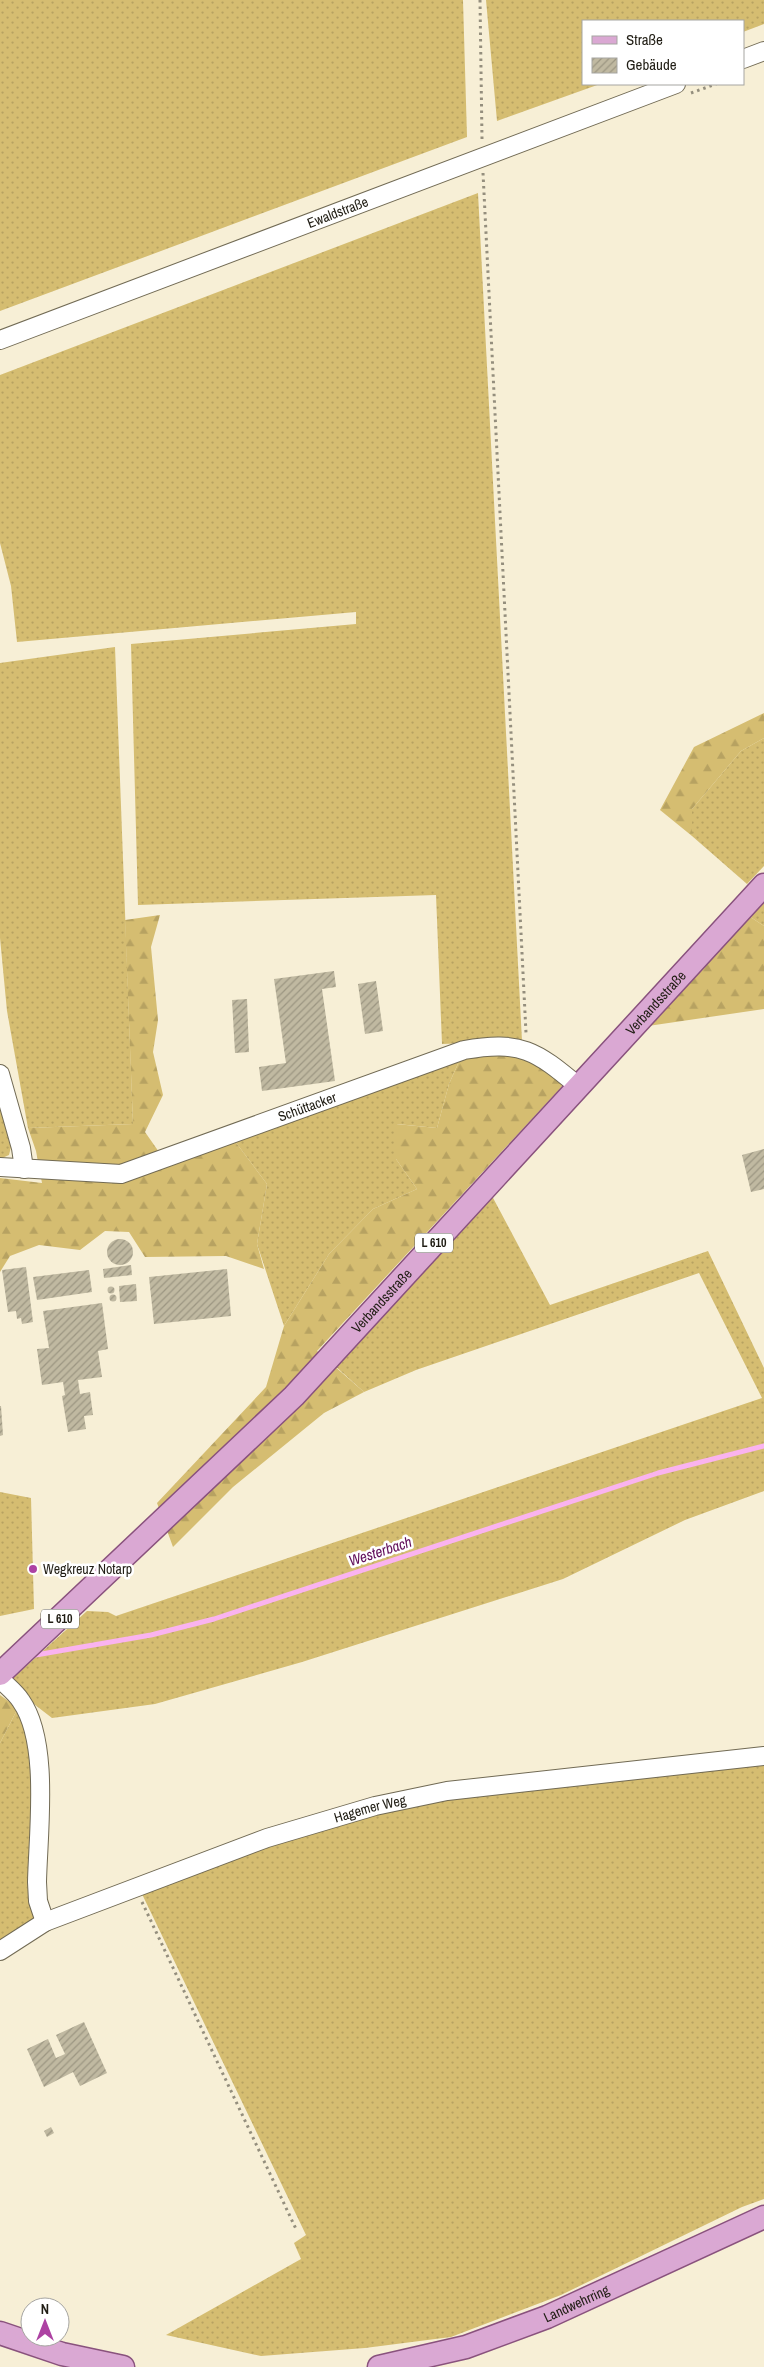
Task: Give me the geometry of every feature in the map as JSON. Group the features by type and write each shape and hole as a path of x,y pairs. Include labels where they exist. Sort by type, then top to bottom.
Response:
{"main road":[{"name":"Verbandsstraße","path":"10,1666 294,1396 764,885"},
{"name":"Landwehrring","path":"379,2367 466,2347 547,2317 764,2217"},
{"path":"0,2333 62,2354 118,2366"}],"street":[{"path":"744,59 764,51"},
{"name":"Ewaldstraße","path":"0,340 673,85"},
{"name":"Schüttacker","path":"0,1167 122,1174 464,1050 499,1046 518,1047 528,1050 549,1062 578,1086"},
{"path":"0,1074 22,1148 24,1169"},
{"path":"10,1666 34,1729 38,1753 37,1882 38,1901 45,1922"},
{"name":"Hagemer Weg","path":"0,1951 45,1922 267,1838 375,1806 447,1791 764,1756"}],"path":[{"path":"480,0 483,156 528,1050"},
{"path":"135,1888 296,2229"}],"green space":[{"path":"0,0 463,0 467,137 0,311"},
{"path":"486,0 764,0 764,24 744,32 744,20 582,20 582,85 597,85 497,121"},
{"path":"478,193 522,1041 442,1044 436,895 138,905 131,644 356,624 356,612 17,642 11,586 0,543 0,375"},
{"path":"115,647 133,1124 28,1128 7,1011 0,938 0,663"},
{"path":"764,713 764,738 741,751 692,809 692,836 660,810 694,747"},
{"path":"764,738 764,866 747,884 692,836 692,809 741,751"},
{"path":"764,901 764,926 749,916"},
{"path":"160,915 151,947 158,1020 153,1052 163,1095 145,1132 159,1152 234,1140 267,1184 257,1244 264,1269 226,1256 145,1257 129,1232 105,1231 80,1250 39,1245 10,1256 0,1272 0,1178 42,1183 36,1151 28,1128 133,1124 125,920"},
{"path":"749,916 764,926 764,1009 648,1026"},
{"path":"464,1050 449,1084 437,1128 397,1124 396,1159 417,1189 373,1209 329,1254 284,1326 257,1244 267,1184 234,1140"},
{"path":"464,1050 515,1052 566,1082 317,1351 364,1392 324,1413 233,1487 173,1547 157,1503 266,1387 284,1326 329,1254 373,1209 417,1189 396,1159 396,1124 437,1128 449,1084"},
{"path":"0,1108 11,1147 9,1155 0,1159"},
{"path":"492,1196 550,1305 708,1251 764,1368 764,1491 685,1520 563,1579 302,1662 155,1704 52,1718 30,1701 13,1678 87,1611 108,1612 116,1616 762,1398 699,1273 416,1370 364,1392 334,1365"},
{"path":"0,1492 31,1498 34,1609 0,1616"},
{"path":"0,1695 18,1708 0,1743"},
{"path":"18,1708 34,1755 37,1918 0,1942 0,1743"},
{"path":"764,1758 764,2199 742,2207 561,2295 451,2337 365,2348 261,2356 166,2335 301,2259 294,2243 306,2235 142,1894 270,1841 377,1811 448,1797"}],"building":[{"path":"334,971 336,987 322,989 335,1081 262,1091 259,1067 286,1063 274,979"},
{"path":"376,981 383,1031 365,1034 358,984"},
{"path":"247,999 249,1052 235,1053 232,1000"},
{"path":"764,1149 764,1189 751,1192 742,1155"},
{"path":"120,1239 129,1243 133,1252 129,1261 120,1265 111,1261 107,1252 111,1243"},
{"path":"131,1265 132,1275 104,1278 103,1269"},
{"path":"26,1267 33,1322 22,1324 21,1318 17,1319 16,1311 8,1312 2,1270"},
{"path":"227,1269 231,1316 154,1324 149,1277"},
{"path":"89,1270 92,1292 37,1300 33,1277"},
{"path":"136,1284 137,1301 120,1302 119,1286"},
{"path":"111,1287 114,1290 111,1293 108,1290"},
{"path":"113,1295 116,1298 113,1301 110,1298"},
{"path":"102,1303 108,1349 98,1351 102,1377 78,1380 80,1394 90,1392 93,1415 84,1416 86,1429 68,1432 62,1396 65,1395 63,1382 42,1385 37,1349 49,1348 43,1311"},
{"path":"0,1406 3,1435 0,1436"},
{"path":"84,2022 107,2073 80,2086 73,2072 44,2087 27,2049 48,2039 56,2058 65,2054 56,2035"},
{"path":"51,2127 54,2133 47,2137 44,2131"}],"waterway":[{"name":"Westerbach","path":"30,1656 151,1635 214,1619 658,1473 764,1446"}],"place":[{"name":"Wegkreuz Notarp","path":"33,1569"}]}
